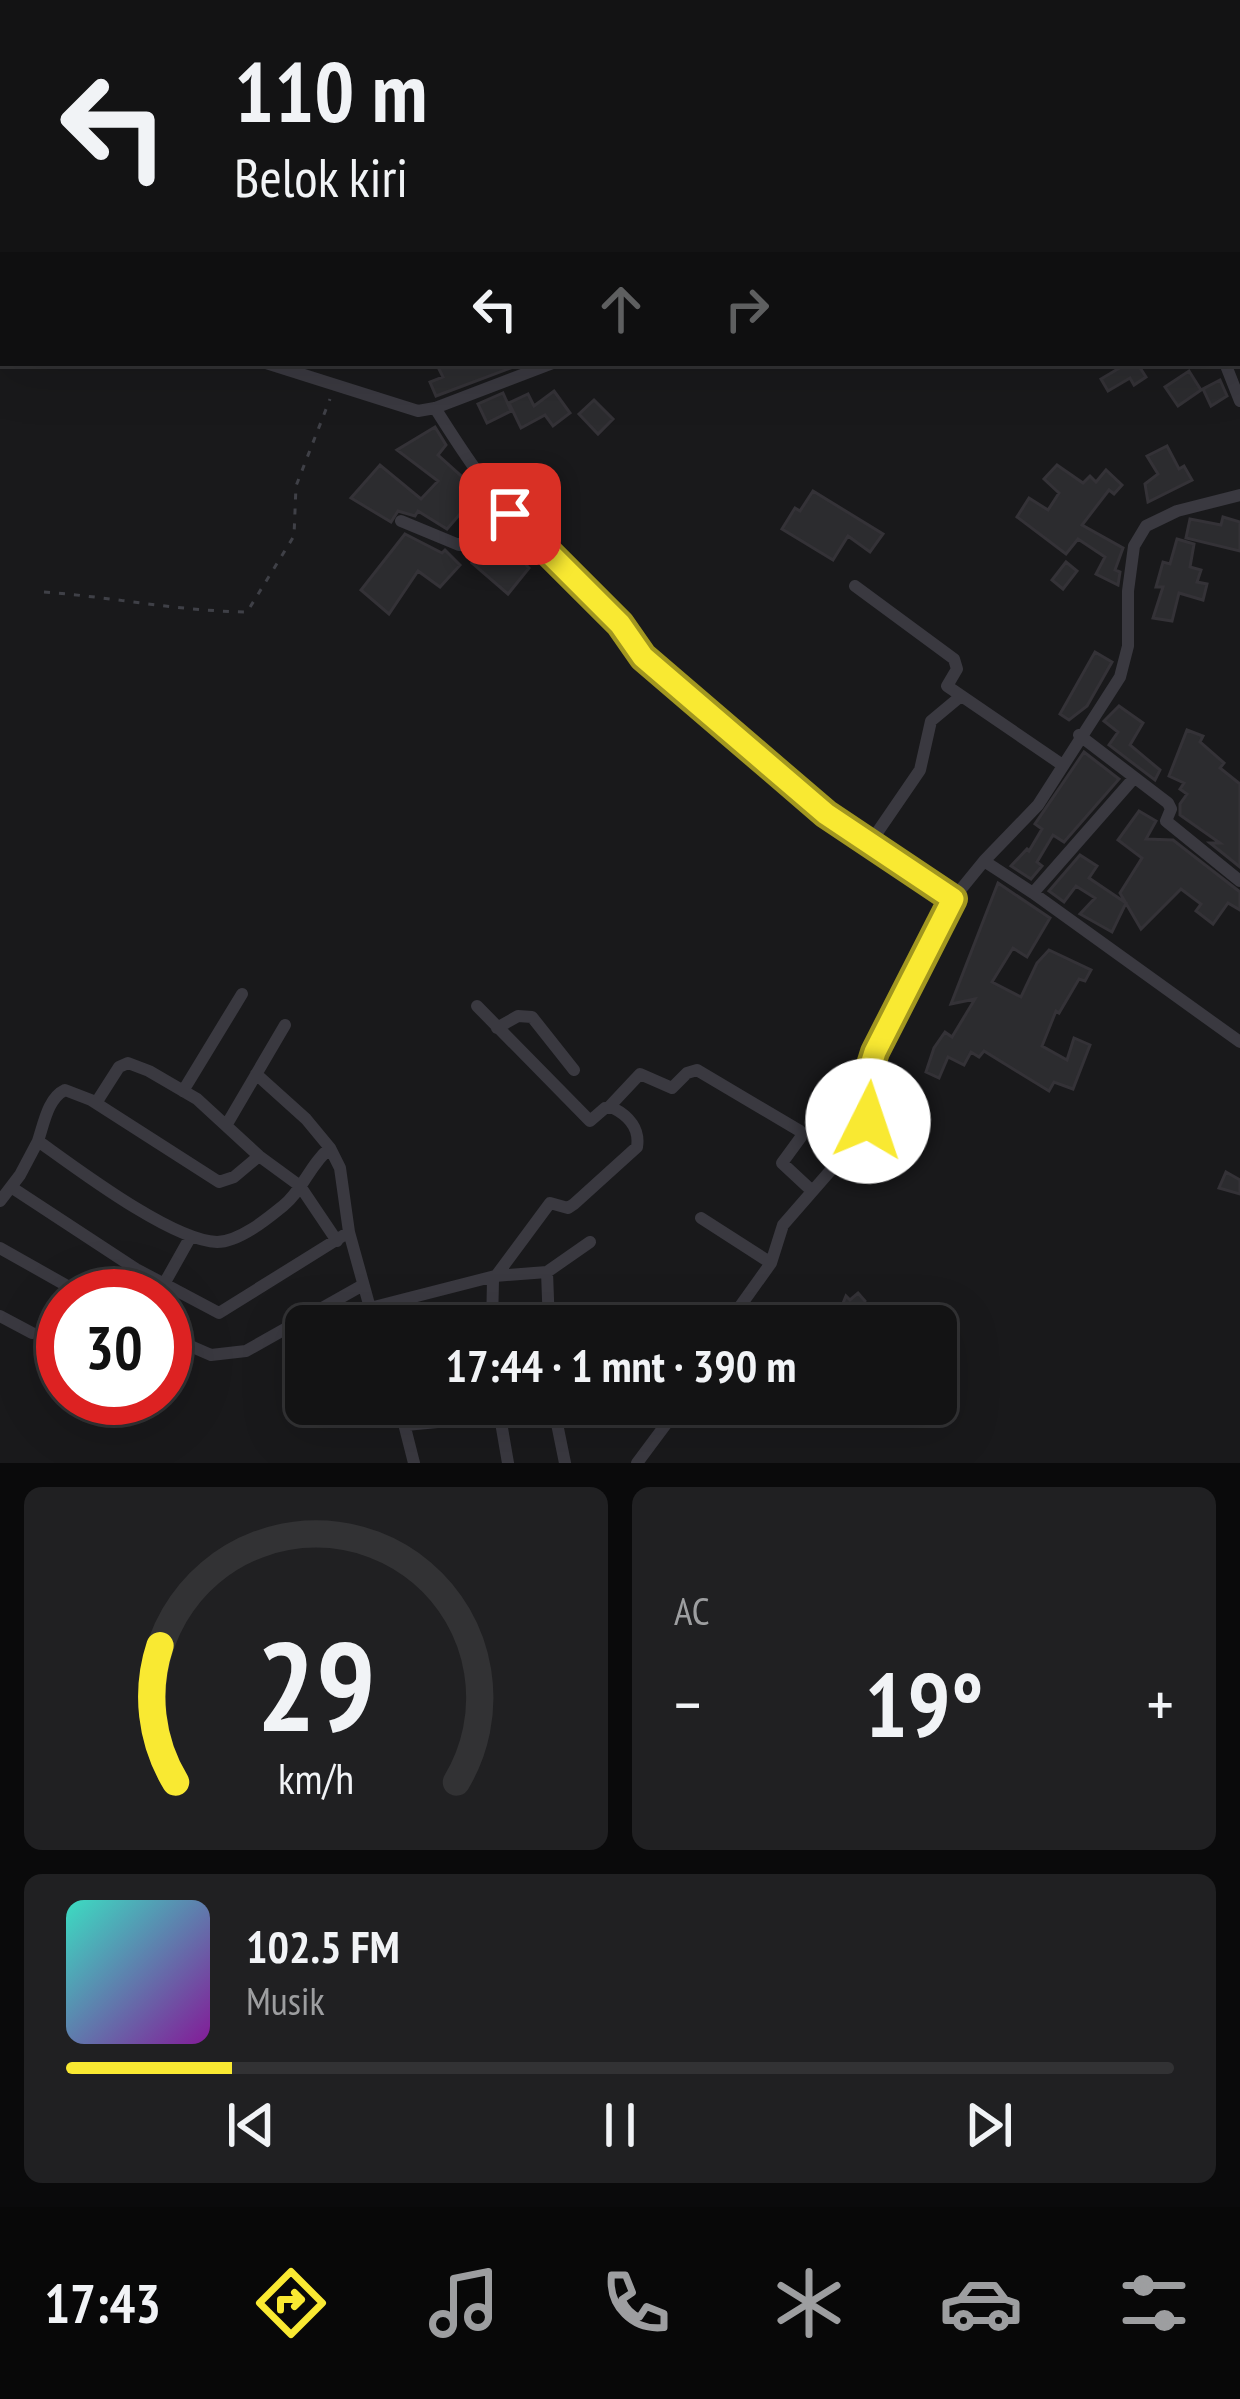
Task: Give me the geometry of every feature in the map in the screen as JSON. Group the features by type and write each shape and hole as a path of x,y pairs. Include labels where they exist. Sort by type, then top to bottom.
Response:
{"street":[{"path":"275,366 418,410 435,408 545,366"},
{"path":"1226,366 1240,400"},
{"path":"435,408 510,514 620,624 634,650 826,814 953,899"},
{"path":"741,1305 771,1262 783,1225 865,1131 875,1052 953,899 983,861 1023,824 1120,676 1129,646 1128,591 1134,546 1145,526 1177,511 1240,495"},
{"path":"401,521 459,545 510,514"},
{"path":"854,586 954,659 957,669 946,685 1060,764"},
{"path":"871,843 920,770 931,721 961,696"},
{"path":"1079,735 1168,803 1166,821 1240,881"},
{"path":"1033,893 1134,778"},
{"path":"983,861 1240,1042"},
{"path":"183,1091 242,994"},
{"path":"478,1006 567,1093 587,1120 609,1107 640,1074 672,1088 697,1070 800,1131 801,1137 782,1163 812,1190"},
{"path":"497,1028 518,1016 532,1017 574,1070"},
{"path":"227,1124 285,1025"},
{"path":"96,1103 119,1067 128,1064 183,1091 301,1186 343,1236 369,1305"},
{"path":"256,1074 330,1148 340,1168 343,1236"},
{"path":"0,1201 38,1141 57,1094 74,1092 96,1103 218,1182 234,1177 259,1156"},
{"path":"490,1305 495,1276 550,1203 568,1208 637,1147 637,1129 609,1107"},
{"path":"38,1141 171,1228 218,1242 232,1239 286,1203 316,1159 330,1148"},
{"path":"11,1186 139,1269"},
{"path":"700,1218 771,1262"},
{"path":"173,1269 191,1236"},
{"path":"192,1299 220,1313 343,1236"},
{"path":"382,1305 495,1276 547,1272 590,1242"},
{"path":"0,1248 38,1269"},
{"path":"547,1272 548,1305"},
{"path":"192,1347 211,1355 246,1352 363,1285"},
{"path":"0,1316 32,1334"},
{"path":"405,1425 414,1463"},
{"path":"490,1463 507,1460 501,1425"},
{"path":"557,1425 565,1463"},
{"path":"637,1463 665,1425"}],"path":[{"path":"44,592 181,611 247,612 294,536 296,486 341,388"}],"building":[{"path":"438,366 516,366 436,396 430,382 443,377"},
{"path":"1123,366 1139,366 1146,377 1134,385 1130,378 1108,391 1101,379"},
{"path":"1189,371 1201,390 1178,406 1165,387"},
{"path":"1220,380 1227,396 1211,406 1203,389"},
{"path":"554,391 570,413 553,426 545,415 521,428 509,403 528,394 534,406"},
{"path":"503,393 511,411 487,423 478,404"},
{"path":"594,400 613,419 598,434 579,414"},
{"path":"435,427 446,445 438,455 479,492 447,529 418,511 415,516 398,511 391,522 351,498 380,465 421,499 438,481 397,450"},
{"path":"1167,446 1179,469 1184,466 1192,480 1148,502 1145,484 1158,474 1147,456"},
{"path":"1057,465 1083,483 1090,476 1096,482 1106,470 1122,485 1114,494 1109,490 1082,525 1123,548 1115,570 1120,572 1118,585 1096,574 1105,557 1078,539 1066,554 1017,517 1029,498 1048,510 1059,493 1044,479"},
{"path":"813,491 883,534 870,552 848,536 833,560 782,529"},
{"path":"1223,517 1240,522 1240,551 1186,538 1190,519 1221,525"},
{"path":"405,534 442,553 445,550 460,565 440,587 418,571 389,614 361,590"},
{"path":"499,536 529,568 508,594 472,563"},
{"path":"1177,539 1194,544 1190,567 1201,570 1197,582 1207,584 1203,600 1179,593 1172,621 1153,618 1163,587 1156,587 1163,562 1170,564"},
{"path":"1066,562 1077,571 1063,589 1052,580"},
{"path":"1095,652 1112,662 1087,706 1069,720 1060,714"},
{"path":"1119,706 1143,723 1130,745 1160,770 1155,780 1109,745 1118,732 1104,721"},
{"path":"1187,730 1203,736 1200,742 1224,763 1220,768 1240,784 1240,867 1210,843 1220,843 1180,815 1187,794 1180,789 1184,783 1169,776"},
{"path":"1084,752 1119,779 1064,842 1053,835 1037,862 1042,866 1031,879 1011,866 1029,851 1042,829 1035,824"},
{"path":"1139,811 1156,821 1146,839 1173,840 1240,892 1240,910 1228,903 1213,924 1196,911 1201,904 1181,889 1141,929 1120,893 1142,858 1118,840"},
{"path":"1080,855 1097,866 1089,878 1126,903 1112,932 1080,914 1095,898 1076,886 1064,902 1049,891"},
{"path":"998,883 1050,918 1027,957 1013,948 992,982 1021,997 1037,963 1049,950 1091,970 1056,1011 1042,1046 1067,1060 1074,1038 1090,1045 1073,1089 1054,1082 1049,1091 984,1051 979,1057 971,1052 964,1065 948,1057 939,1078 926,1072 934,1048 945,1032 952,1037 975,999 951,1004"},
{"path":"1226,1172 1240,1180 1240,1194 1219,1188"},
{"path":"858,1293 865,1301 863,1305 842,1305 846,1296 850,1300"}],"route":[{"path":"510,514 620,624 634,650 826,814 953,899 875,1052 869,1071 868,1121"}]}
